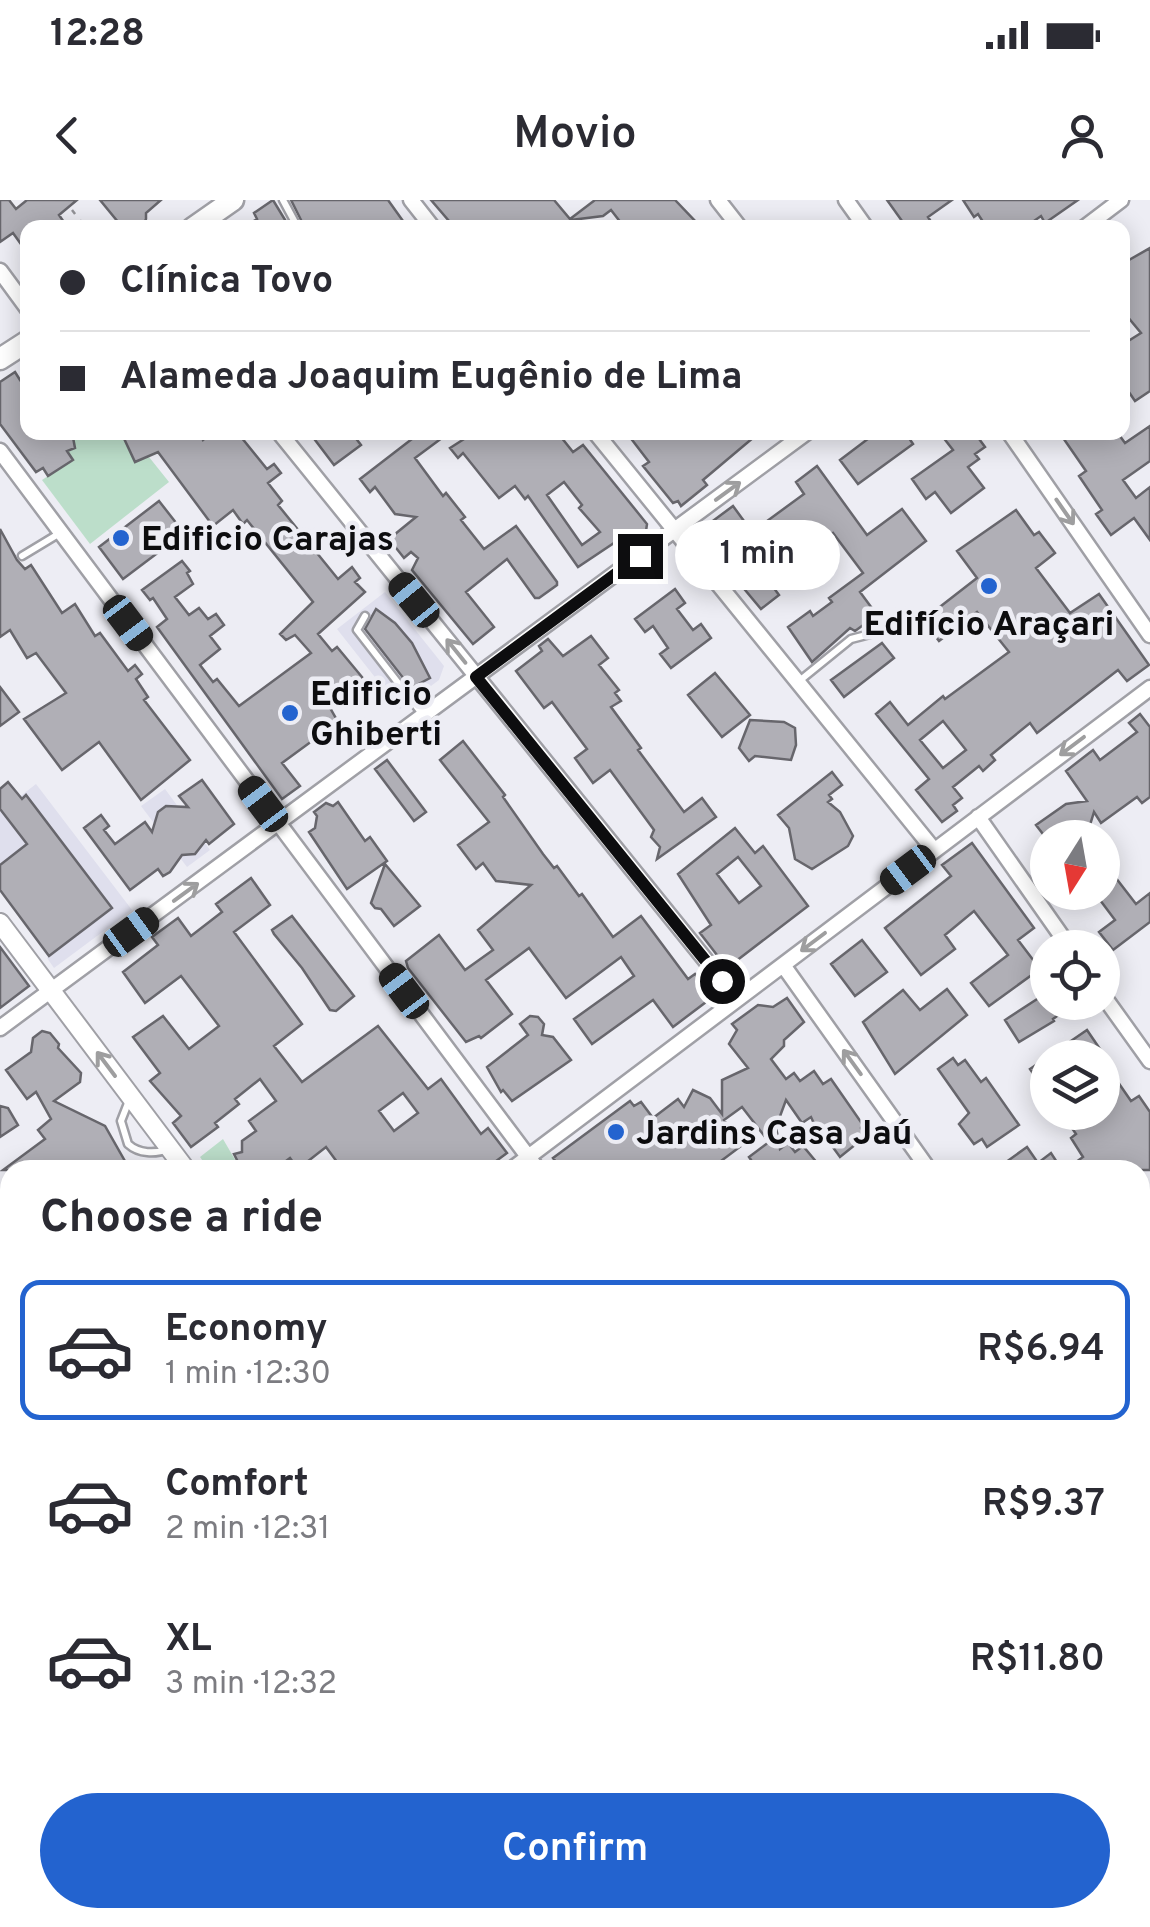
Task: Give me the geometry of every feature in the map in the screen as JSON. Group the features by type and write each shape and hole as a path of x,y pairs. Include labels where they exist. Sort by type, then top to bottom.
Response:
{"main road":[{"path":"204,220 233,200"}],"street":[{"path":"411,200 427,220"},
{"path":"718,200 734,220"},
{"path":"1095,220 1121,200"},
{"path":"0,272 20,299"},
{"path":"286,440 737,1000"},
{"path":"601,440 934,850"},
{"path":"0,1028 796,440"},
{"path":"1015,440 1150,635"},
{"path":"0,451 531,1160"},
{"path":"523,1160 1150,688"},
{"path":"978,818 1057,930"},
{"path":"0,923 178,1160"},
{"path":"783,965 922,1160"},
{"path":"1120,1019 1150,1061"}],"lane":[{"path":"22,556 61,532"},
{"path":"365,616 357,630 424,716"},
{"path":"797,683 850,639 878,632 888,624"},
{"path":"131,1097 121,1122 125,1146 143,1152 170,1149"}],"path":[{"path":"72,210 80,220"}],"shaded area":[{"path":"385,592 444,666 439,680 400,709 337,629"},
{"path":"36,784 132,910 54,968 47,958 84,929 23,848 0,865 0,812"},
{"path":"165,789 210,850 187,867 141,806"}],"green space":[{"path":"73,440 125,440 135,462 149,457 169,482 90,544 42,480 72,460 67,452 75,448"},
{"path":"223,1139 235,1160 202,1160 200,1157"}],"building":[{"path":"0,200 9,200 16,209 27,200 77,200 59,215 62,220 20,220 20,243 13,233 0,242"},
{"path":"100,200 161,200 146,213 145,220 116,220"},
{"path":"273,200 285,220 255,220 254,213"},
{"path":"291,200 388,200 402,220 301,220"},
{"path":"431,200 554,200 570,219 595,200 675,200 694,220 619,220 611,210 603,216 571,220 448,220"},
{"path":"887,200 952,200 928,217 930,220 901,220"},
{"path":"963,200 1078,200 1049,220 1041,216 1035,220 982,220 978,214 974,217"},
{"path":"1150,248 1150,391 1135,401 1130,394 1130,340 1141,333 1130,320 1130,259"},
{"path":"15,372 20,380 20,440 74,440 75,448 67,451 73,460 48,476 43,468 36,472 0,424 0,382"},
{"path":"1150,426 1150,461 1123,480 1136,498 1150,487 1150,540 1134,518 1111,535 1096,514 1102,510 1079,476 1086,471 1065,440 1125,443"},
{"path":"125,440 243,440 267,469 274,464 281,473 268,483 282,501 278,505 338,579 352,567 360,578 355,582 365,592 318,634 332,651 337,647 362,677 329,706 338,722 282,763 300,786 282,799 157,627 167,619 153,598 150,600 142,590 182,561 193,584 175,597 189,615 199,608 208,619 216,614 224,625 210,636 220,649 200,665 239,706 311,653 295,635 286,640 280,634 313,602 247,520 243,524 233,510 213,526 158,452 135,462"},
{"path":"315,440 357,440 361,445 334,465"},
{"path":"411,440 439,440 415,458 443,496 446,493 465,517 461,520 484,549 516,526 557,585 535,598 507,559 466,592 494,627 473,644 412,570 418,558 411,552 404,558 389,539 416,517 395,514 375,487 370,492 360,479"},
{"path":"462,440 563,440 573,452 583,445 647,524 646,531 631,541 626,535 578,567 528,496 525,499 515,486 499,498 463,453 458,458 450,448","holes":["564,482 582,505 579,508 600,532 582,545 547,495"]},
{"path":"632,440 750,440 703,480 707,485 681,506 678,501 673,503 643,466 649,462"},
{"path":"866,440 910,440 913,444 858,484 840,460"},
{"path":"945,440 980,440 985,447 975,454 979,459 968,467 984,488 951,513 935,492 926,499 912,479 953,450"},
{"path":"817,466 867,535 902,509 926,541 860,592 877,615 855,631 850,628 812,662 788,627 810,611 813,616 832,602 829,598 863,573 833,533 768,580 779,595 761,609 700,536 702,529 733,506 752,532 804,494 796,482"},
{"name":"Edificio Carajas","path":"159,501 184,533 123,579 99,547"},
{"path":"1016,510 1034,535 1039,532 1055,553 1036,568 1070,613 1099,594 1149,665 1127,681 1118,670 1037,733 1030,723 991,755 995,760 983,771 979,766 953,787 962,798 953,805 957,811 942,822 916,790 929,779 876,714 890,702 908,725 943,696 945,699 1009,652 977,612 939,641 923,620 977,578 957,551","holes":["943,721 966,750 943,768 920,740"]},
{"path":"0,529 17,560 25,569 31,565 62,613 75,604 95,636 100,633 128,671 135,665 142,674 136,679 148,697 144,700 190,760 141,800 99,742 62,770 24,719 66,693 36,653 27,658 10,630 0,637"},
{"path":"675,589 685,603 677,609 693,630 701,624 711,638 671,668 660,654 668,648 653,626 645,632 635,619"},
{"path":"376,609 412,643 430,678 411,688 365,629"},
{"path":"591,636 608,658 599,665 619,690 615,693 621,701 611,707 641,748 638,750 684,812 702,798 716,817 657,859 660,847 651,837 654,830 610,770 593,783 575,758 587,749 552,702 544,708 516,671 542,651 539,646 548,639 563,656"},
{"path":"882,643 894,658 844,697 831,680"},
{"path":"715,673 750,715 722,737 688,695"},
{"path":"0,687 19,712 0,726"},
{"path":"1140,714 1150,727 1150,797 1142,803 1137,797 1105,820 1099,820 1094,812 1092,820 1043,820 1066,804 1087,801 1066,771 1093,750 1100,760 1137,732 1129,723"},
{"path":"750,720 784,722 795,728 796,745 791,760 755,756 749,761 739,748"},
{"path":"463,741 505,795 543,854 579,896 582,894 613,937 641,916 688,979 695,974 707,990 706,1002 673,1027 653,1000 592,1044 574,1019 634,976 621,957 566,998 529,948 486,980 512,1014 481,1038 466,1042 406,961 439,935 465,970 493,950 478,930 531,885 496,881 483,863 476,869 458,845 489,822 440,760"},
{"path":"387,760 426,812 414,821 375,769"},
{"path":"832,772 842,785 829,795 832,799 828,802 840,812 853,836 848,846 812,869 795,859 789,828 778,815"},
{"path":"202,780 234,824 209,844 206,840 195,854 182,855 170,872 163,876 158,869 130,890 84,828 101,815 109,826 104,830 115,844 145,822 152,832 158,812 166,806 188,807 179,796"},
{"path":"8,782 22,799 26,795 112,908 49,956 0,890 0,865 27,844 0,809 0,789"},
{"path":"338,802 365,841 370,837 387,861 347,889 309,832 315,828 314,812 326,803 333,806"},
{"path":"735,828 755,853 763,846 808,906 727,968 700,933 711,925 678,874","holes":["738,857 761,886 739,903 717,874"]},
{"path":"972,843 1034,928 1018,940 1030,956 1030,976 989,1006 971,983 1008,955 974,911 945,935 955,949 921,975 885,928 951,876 942,865"},
{"path":"385,864 420,906 394,926 371,903"},
{"path":"251,878 270,905 234,932 302,1024 274,1046 302,1082 378,1026 428,1089 441,1079 481,1134 488,1128 507,1153 498,1160 336,1160 326,1147 309,1160 237,1160 234,1154 242,1152 242,1141 256,1131 249,1121 276,1101 260,1079 235,1099 239,1104 215,1123 218,1127 191,1147 173,1123 181,1116 150,1081 160,1073 133,1037 163,1016 189,1049 219,1026 181,976 145,1003 123,972 158,945 152,937 178,918 191,936 222,912 216,904","holes":["403,1093 418,1113 394,1131 379,1111"]},
{"path":"1120,883 1136,904 1150,893 1150,922 1120,945 1120,930 1102,930 1115,920 1108,910 1120,910"},
{"path":"292,916 354,996 336,1011 330,1010 272,930"},
{"path":"862,940 887,972 855,996 831,964"},
{"path":"0,947 29,986 0,1008"},
{"path":"947,989 967,1015 895,1074 863,1022 903,990 920,1010"},
{"path":"787,998 804,1022 771,1059 786,1079 794,1073 800,1081 814,1071 823,1084 831,1079 863,1125 866,1136 840,1157 822,1141 811,1117 802,1123 786,1100 776,1127 780,1149 788,1143 795,1152 803,1146 815,1160 751,1160 749,1157 769,1142 742,1107 724,1120 741,1146 722,1160 553,1158 630,1101 634,1106 641,1102 653,1118 678,1099 684,1107 693,1090 710,1098 722,1114 722,1080 748,1068 729,1044 737,1030 732,1024 758,1005 773,1007"},
{"path":"1030,1004 1030,1020 1054,1021 1019,1042 1005,1020"},
{"path":"530,1016 538,1017 544,1024 542,1035 553,1037 571,1060 512,1101 501,1092 487,1067 528,1035 520,1024"},
{"path":"1087,1030 1094,1040 1072,1040"},
{"path":"42,1031 50,1033 81,1073 80,1082 54,1101 105,1126 124,1160 17,1160 45,1139 38,1130 51,1119 36,1092 27,1099 6,1070 31,1052 33,1038"},
{"path":"953,1058 958,1065 965,1060 981,1082 986,1078 1019,1125 987,1147 982,1139 974,1144 959,1124 969,1113 938,1069"},
{"path":"1120,1085 1131,1101 1139,1096 1150,1112 1150,1160 1079,1160 1083,1157 1071,1138 1076,1134 1073,1130 1120,1130"},
{"path":"0,1106 8,1108 18,1125 0,1137"},
{"path":"1027,1147 1036,1160 1009,1160"}],"place":[{"name":"Edificio Carajas","path":"121,538"},
{"name":"Edifício Araçari","path":"989,586"},
{"name":"Edificio Ghiberti","path":"290,713"},
{"name":"Jardins Casa Jaú","path":"616,1132"}],"route":[{"path":"640,556 476,677 722,981"}]}
